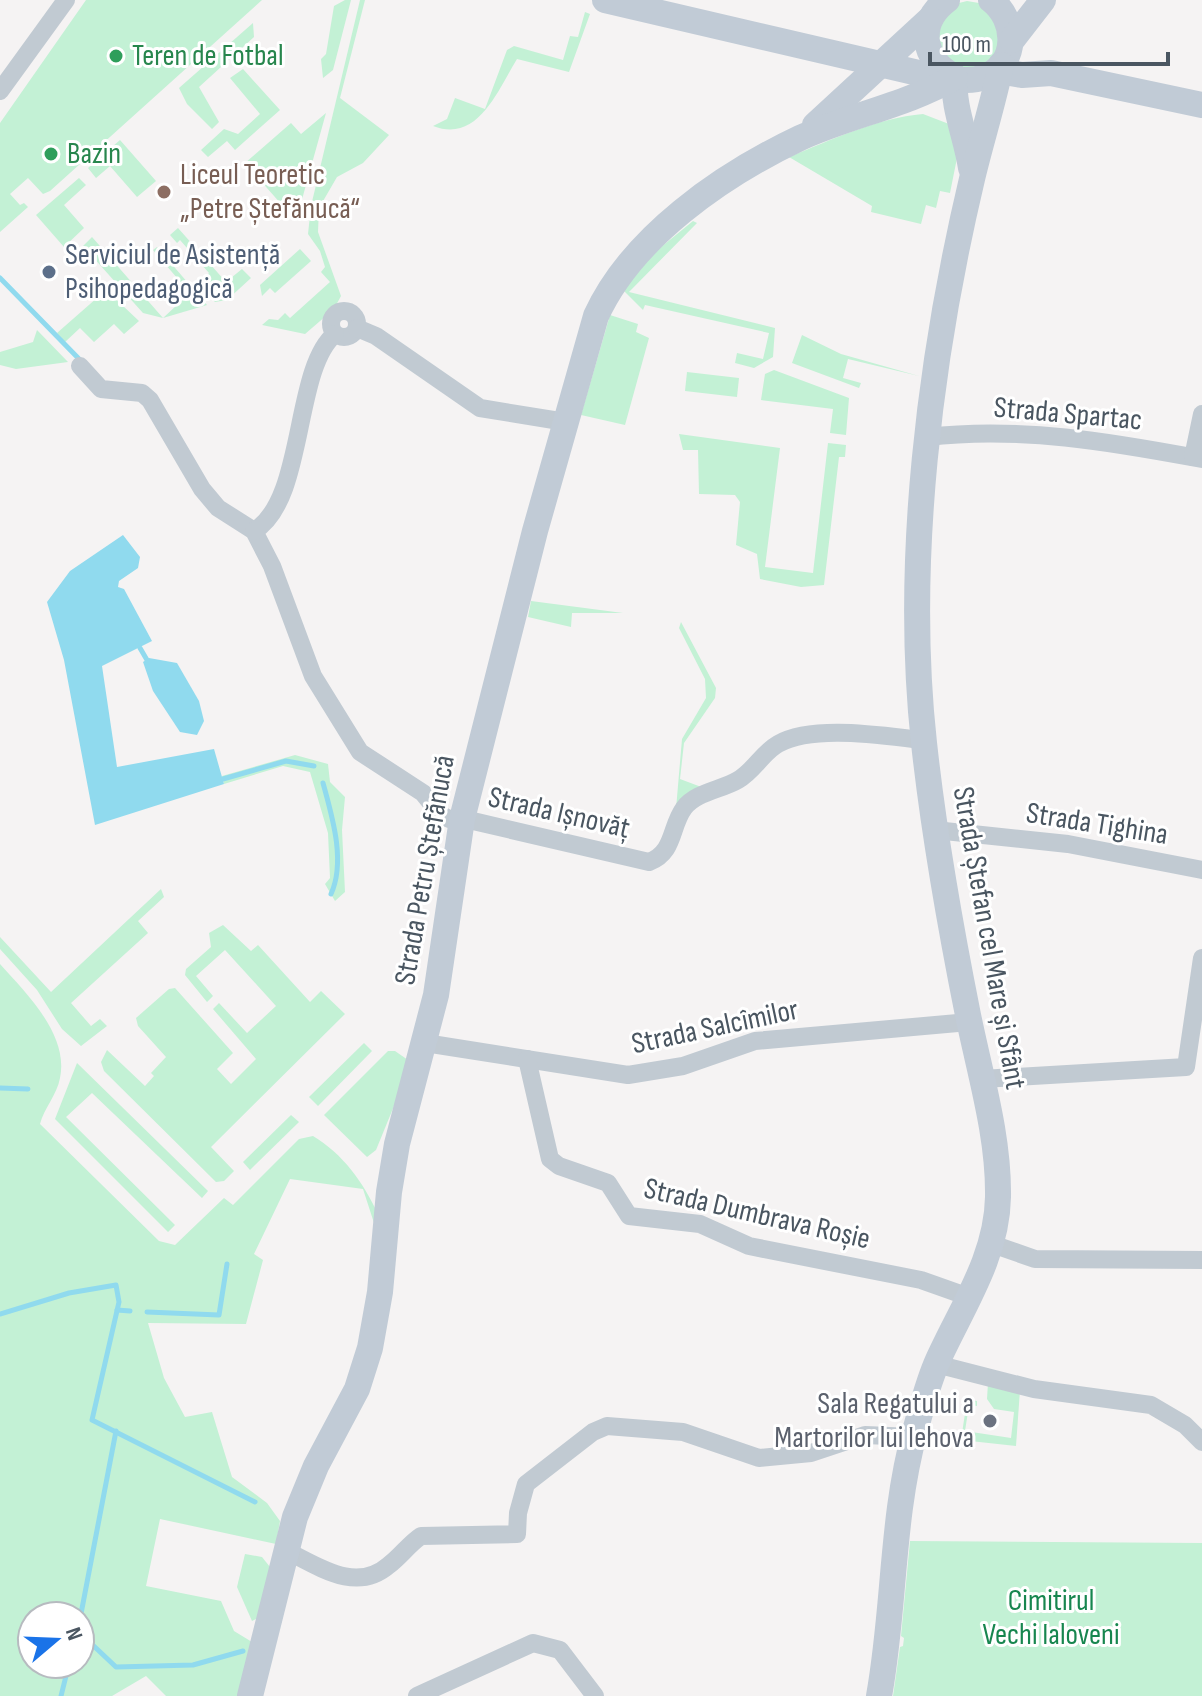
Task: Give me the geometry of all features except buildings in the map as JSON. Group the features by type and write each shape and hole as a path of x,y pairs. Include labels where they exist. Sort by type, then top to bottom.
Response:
{"main road":[{"path":"605,0 927,75 975,80 1001,65 1010,73 1051,73 1202,105"},
{"name":"Strada Ștefan cel Mare și Sfânt","path":"879,1696 901,1499 913,1437 936,1364 992,1244 998,1195 982,1079 935,830 923,740 919,642 922,480 940,345 972,176 987,132 1001,65 1003,14 1043,0"},
{"path":"939,7 926,42 929,54 944,72 955,77"},
{"name":"Strada Petru Ștefănucă","path":"799,139 885,63 939,7"},
{"path":"1003,14 1051,73"},
{"name":"Strada Petru Ștefănucă","path":"250,1696 285,1550 316,1466 357,1389 370,1348 395,1156 425,1043 462,819 596,316 625,265 647,241 725,182 799,139 923,93 955,77"},
{"name":"Strada Ștefan cel Mare și Sfânt","path":"955,77 953,94 966,130 972,176"}],"street":[{"path":"0,91 66,0"},
{"path":"80,366 101,389 142,393 150,400 202,489 218,508 254,531 269,522 301,429 319,355 335,334 348,337 357,328 376,336 480,408 566,422"},
{"path":"1197,458 1202,414"},
{"name":"Strada Spartac","path":"927,437 1008,434 1090,438 1197,458"},
{"name":"Strada Ișnovăț","path":"254,531 272,566 313,676 348,735 373,763 423,793 440,814 449,819 462,819 649,862 670,845 680,816 694,798 743,778 770,749 789,738 832,734 923,740"},
{"name":"Strada Tighina","path":"935,830 1068,844 1202,870"},
{"path":"982,1079 1186,1067 1202,958"},
{"name":"Strada Salcîmilor","path":"425,1043 599,1072 654,1073 755,1041 969,1022"},
{"name":"Strada Dumbrava Roșie","path":"527,1059 550,1159 559,1166 608,1183 622,1208 640,1220 700,1224 749,1246 921,1280 969,1297"},
{"path":"992,1244 1035,1259 1202,1260"},
{"path":"936,1364 1034,1389 1151,1405 1185,1425 1202,1442"},
{"path":"285,1550 333,1573 361,1579 389,1566 421,1536 517,1534 518,1513 526,1484 593,1432 607,1426 683,1432 759,1458 811,1453 865,1435 913,1437"},
{"path":"417,1696 533,1643 560,1650 595,1696"}],"green space":[{"path":"86,0 262,0 50,191 43,194 28,178 10,194 20,205 24,203 28,207 0,232 0,123"},
{"path":"351,0 333,70 323,78 321,59 326,54 334,6"},
{"path":"360,0 365,0 340,98 389,135 363,163 337,177 319,208 318,232 341,296 334,309 305,334 262,325 269,319 278,320 285,313 290,318 330,282 321,272 325,267 320,251 308,234 311,206"},
{"path":"967,1 979,3 1002,29 995,60 966,72 938,55 937,20 955,4"},
{"path":"585,12 590,14 569,72 517,59 494,99 485,111 474,121 449,130 433,126 447,119 455,98 485,109 507,50 514,46 563,60 570,36 578,37"},
{"path":"253,23 254,37 199,87 219,122 212,129 187,104 179,88"},
{"path":"243,69 280,110 235,150 227,141 208,157 201,150 224,129 238,134 260,114 230,78"},
{"path":"326,113 296,221 245,163 291,123 301,134"},
{"path":"923,114 949,124 958,153 950,193 940,191 936,208 926,205 921,224 871,212 872,206 789,157 871,125"},
{"path":"120,140 156,181 137,197 110,166 96,178 88,168"},
{"path":"79,178 86,185 64,205 84,228 64,247 36,215"},
{"path":"693,221 697,223 629,292 775,328 773,357 754,368 735,363 737,353 763,359 769,333 645,305 643,310 623,290 655,252"},
{"path":"178,228 226,282 242,269 251,278 227,300 215,302 199,284 209,273 180,240 177,243 170,235"},
{"path":"92,237 163,318 143,313 83,246"},
{"path":"157,247 207,305 163,318 190,293 153,250"},
{"path":"300,249 311,261 275,293 270,288 262,296 260,285"},
{"path":"106,290 139,321 124,334 114,324 94,342 80,328 65,342 57,333"},
{"path":"610,315 638,324 636,332 649,338 625,425 581,415"},
{"path":"37,330 68,362 16,369 0,365 0,352 33,342"},
{"path":"802,335 841,354 919,376 848,359 843,378 861,383 859,388 792,363"},
{"path":"774,370 849,398 846,435 830,433 833,409 761,400 765,374"},
{"path":"687,372 739,378 737,397 685,391"},
{"path":"679,434 780,448 765,567 813,573 828,443 846,445 845,457 839,457 824,585 801,587 760,579 757,554 736,545 740,502 735,495 699,494 698,450 683,450"},
{"path":"531,601 623,613 572,613 571,627 528,617"},
{"path":"681,622 716,688 715,698 684,743 680,779 704,788 676,809 682,739 706,698 705,679 679,628"},
{"path":"295,755 328,764 330,782 345,797 342,830 345,892 335,901 325,884 330,878 328,833 310,772 283,766 224,784 222,776"},
{"path":"161,889 164,897 138,921 148,933 71,1003 91,1026 100,1019 107,1026 81,1046 62,1029 37,990 0,949 0,937 51,992"},
{"path":"223,925 251,951 258,945 310,1002 321,991 345,1014 211,1147 234,1171 224,1181 216,1182 104,1071 101,1062 107,1050 145,1086 154,1076 151,1073 166,1057 138,1026 136,1018 169,989 175,988 233,1053 217,1069 231,1084 256,1059 213,1009 219,1003 247,1033 276,1006 225,950 196,976 213,996 207,1002 185,975 186,969 211,947 209,933"},
{"path":"0,964 44,1016 58,1046 60,1078 40,1124 159,1241 175,1245 224,1198 233,1205 299,1139 313,1136 334,1151 351,1170 366,1191 378,1214 374,1223 363,1189 290,1179 254,1254 263,1260 246,1324 148,1323 164,1378 185,1417 212,1412 232,1477 267,1503 280,1521 276,1544 160,1519 146,1586 221,1601 234,1631 252,1642 238,1696 166,1696 146,1676 112,1696 0,1696"},
{"path":"364,1043 372,1051 318,1106 309,1097"},
{"path":"388,1051 395,1051 408,1060 403,1084 376,1150 367,1157 324,1115"},
{"path":"77,1063 208,1191 202,1198 92,1093 66,1117 175,1225 168,1232 55,1119"},
{"path":"291,1115 299,1122 250,1170 243,1162"},
{"path":"988,1383 1020,1390 1016,1446 961,1440 967,1400 977,1401 977,1406 969,1405 965,1431 1011,1438 1014,1412 994,1409 987,1399"},
{"name":"Cimitirul Vechi Ialoveni","path":"910,1541 1202,1543 1202,1696 893,1696 904,1638 901,1636"},
{"path":"245,1554 262,1557 270,1567 258,1618 252,1621 237,1587"}],"water":[{"path":"123,535 140,557 138,568 119,581 118,587 124,589 152,641 102,666 117,767 214,749 224,784 95,825 64,660 47,602 70,571"},
{"path":"149,658 177,663 199,701 204,721 197,735 180,732 153,691 143,662"}],"waterway":[{"path":"0,278 82,362"},
{"path":"140,648 147,660"},
{"path":"223,779 286,761 314,766"},
{"path":"323,783 337,853 331,894"},
{"path":"0,1088 28,1089"},
{"path":"147,1312 219,1315 227,1264"},
{"path":"0,1314 69,1293 116,1285 119,1302 92,1420 255,1502"},
{"path":"117,1310 130,1311"},
{"path":"84,1600 116,1431"},
{"path":"96,1648 116,1667 193,1665 243,1651"},
{"path":"61,1696 65,1680"}],"place":[{"name":"Teren de Fotbal","path":"116,56"},
{"name":"Bazin","path":"51,154"},
{"name":"Liceul Teoretic „Petre Ștefănucă“","path":"164,192"},
{"name":"Serviciul de Asistență Psihopedagogică","path":"49,272"},
{"name":"Sala Regatului a Martorilor lui Iehova","path":"990,1421"}]}
